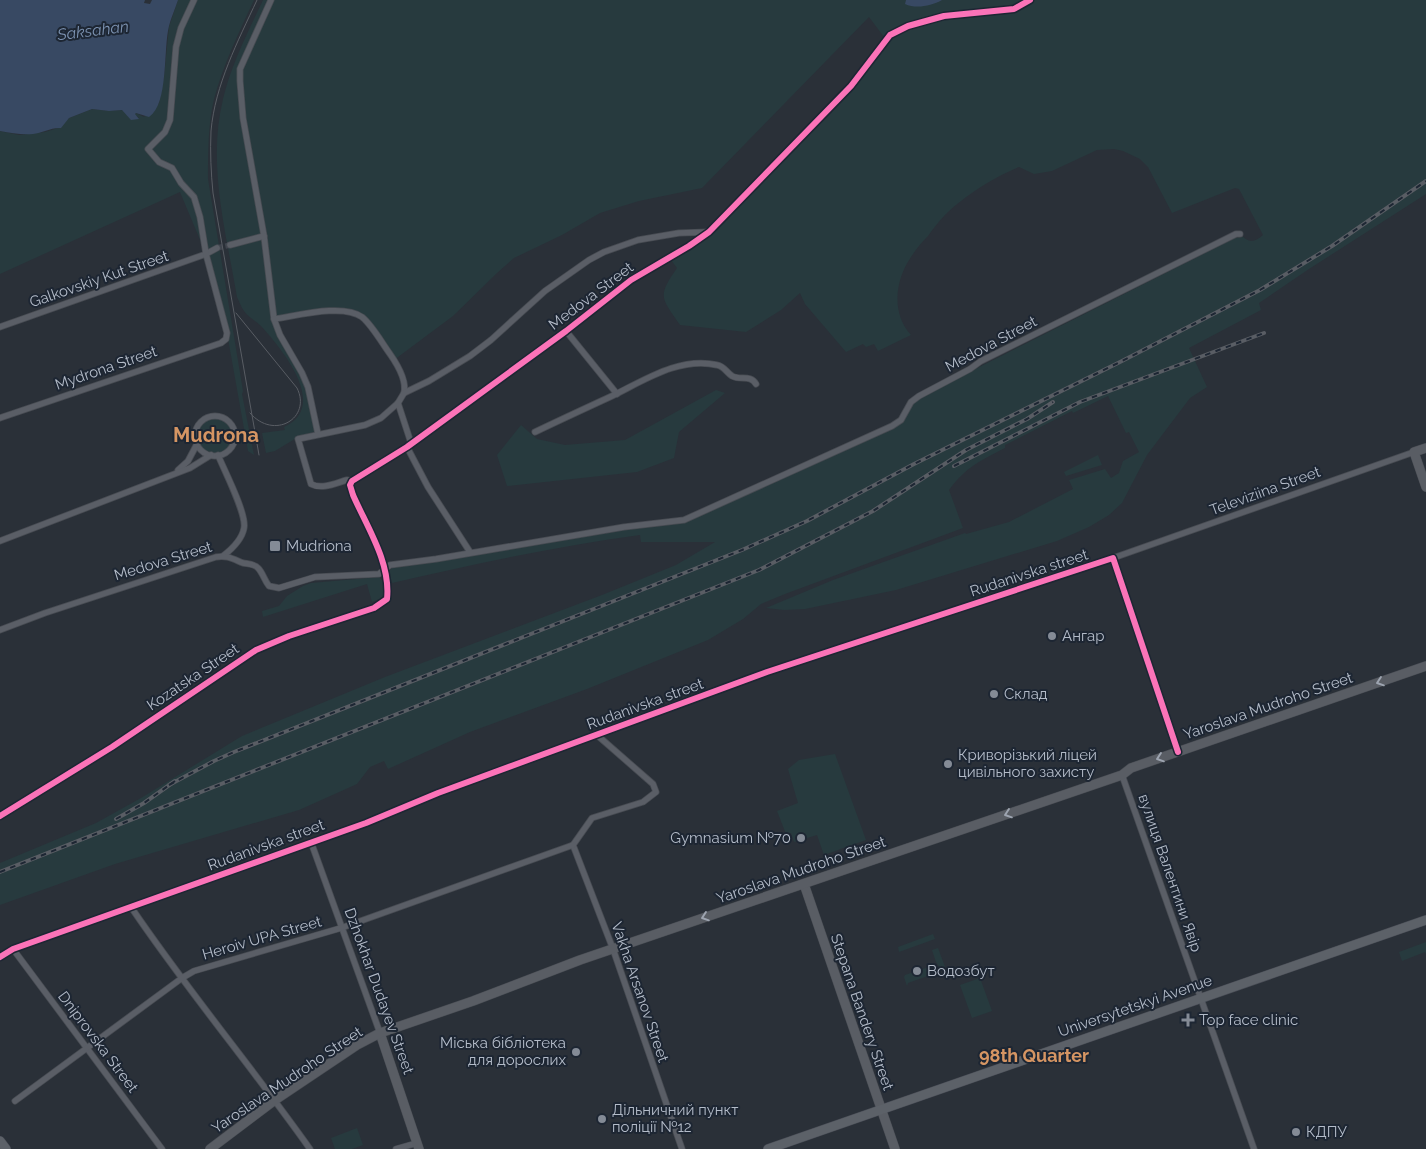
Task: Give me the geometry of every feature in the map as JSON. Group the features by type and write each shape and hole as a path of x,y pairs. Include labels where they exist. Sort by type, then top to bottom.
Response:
{"main road":[{"name":"Universytetskyi Avenue","path":"768,1149 1426,920"},
{"path":"0,1141 6,1149"}],"street":[{"path":"194,0 180,28 176,47 170,120 165,132 148,149 159,162 172,168 181,183 194,197 200,217 206,254"},
{"path":"271,0 240,69 243,118 264,236 274,319 280,335 308,387 318,434"},
{"name":"Medova Street","path":"352,481 409,445 566,331 631,280 709,232 851,86 890,35 908,26 938,17 1014,9 1030,0"},
{"path":"404,393 470,356 491,340 545,291 588,260 638,240 678,233 709,232"},
{"name":"Medova Street","path":"0,630 62,607 223,556 256,566 269,586 279,588 315,577 379,574 390,565 624,527 684,520 892,426 902,420 911,402 919,396 970,369 981,361 1236,234 1240,234"},
{"path":"230,245 264,236"},
{"name":"Galkovskiy Kut Street","path":"0,327 206,254 217,248"},
{"name":"Mydrona Street","path":"0,418 221,343 226,339 226,332 206,254"},
{"path":"274,319 316,312 341,311 354,314 362,318 394,360 404,381 404,393 398,403 374,422 298,439 311,484 316,487 347,480 352,481 350,485 353,495 385,570"},
{"name":"Medova Street","path":"566,331 617,394"},
{"path":"535,432 679,366 699,364 721,366 732,376 750,378 756,384"},
{"path":"398,403 409,445 428,487 470,552"},
{"path":"176,472 188,461 197,444 196,432 202,422 212,416 225,418 234,429 235,441 228,451 218,455 211,455 204,452 197,444"},
{"name":"Televiziina Street","path":"1113,558 1426,448"},
{"path":"1414,452 1426,487"},
{"path":"0,541 190,468 211,455"},
{"path":"218,455 244,521 244,528 238,542 223,556"},
{"path":"1113,558 1178,752"},
{"name":"Rudanivska street","path":"0,957 13,949 366,823 438,792 767,672 1113,558"},
{"name":"Kozatska Street","path":"0,816 112,747 256,650 289,636 374,608 387,599 389,585 385,570"},
{"name":"Yaroslava Mudroho Street","path":"210,1149 276,1100 357,1045 380,1033 473,1001 580,960 1122,775 1131,768 1426,666"},
{"path":"573,845 592,818 643,802 656,792 653,784 597,735"},
{"name":"вулиця Валентини Явір","path":"1122,775 1254,1149"},
{"name":"Dzhokhar Dudayev Street","path":"311,842 380,1033 418,1146"},
{"name":"Heroiv UPA Street","path":"15,1101 182,978 200,969 341,928 573,845"},
{"name":"Vakha Arsanov Street","path":"573,845 613,949 682,1149"},
{"name":"Stepana Bandery Street","path":"804,884 895,1149"},
{"path":"131,907 182,978 276,1100 310,1149"},
{"name":"Dniprovska Street","path":"13,949 162,1149"},
{"path":"396,1149 418,1146"}],"green space":[{"path":"178,0 254,0 237,36 214,99 209,129 208,179 242,394 254,455 248,451 227,333 206,254 180,192 0,274 0,131 19,135 45,132 58,128 69,118 92,109 122,110 129,116 139,118 134,114 136,113 144,117 159,103 164,77 169,27"},
{"path":"263,0 1426,0 1426,194 1259,303 1261,310 1189,348 1207,387 1190,398 1147,455 1122,503 1109,515 1089,527 1057,541 896,590 805,609 784,610 766,608 833,580 965,533 1009,522 1073,489 1069,480 1105,469 1111,478 1119,473 1123,461 1139,452 1129,432 1126,433 1108,396 1073,413 1072,411 1005,445 1005,448 981,461 962,475 949,490 963,528 761,604 743,619 708,640 587,689 470,732 388,769 384,761 370,767 357,784 299,810 115,864 0,905 0,863 96,823 141,798 242,736 385,677 676,565 715,542 641,542 640,535 516,556 392,583 389,571 394,566 624,529 685,522 893,428 912,403 920,397 1235,238 1243,237 1253,241 1263,235 1239,189 1235,188 1172,213 1148,167 1140,159 1114,149 1097,150 1052,171 1034,174 1019,167 980,188 953,208 917,248 901,276 898,307 900,317 911,335 878,351 874,344 866,347 863,344 846,352 805,304 800,293 781,310 746,332 680,325 665,302 664,297 666,285 677,268 671,260 711,233 854,87 887,41 869,17 702,188 639,201 600,213 562,235 514,258 453,316 394,360 362,318 341,311 274,319 302,373 317,431 298,437 275,451 266,453 262,433 285,430 284,427 297,418 303,405 302,392 297,377 280,348 261,326 246,313 237,297 217,174 219,124 226,86 240,49"},
{"path":"716,390 725,393 679,432 674,458 637,472 507,486 497,455 521,425 537,439 565,445 625,440"},
{"path":"215,417 229,422 234,436 229,450 215,455 201,450 196,436 201,422"},
{"path":"1098,455 1102,465 1066,476 1064,472"},
{"path":"379,577 385,587 384,592 382,598 372,602 367,584 263,617 262,611 279,606 287,596 311,583"},
{"path":"835,754 866,840 824,855 817,835 794,842 791,833 786,834 777,811 798,803 788,769 799,760"},
{"path":"933,934 935,939 899,952 898,947"},
{"path":"1426,942 1426,954 1425,952 1402,961 1399,952"},
{"path":"938,948 948,975 945,976 936,962 932,950"},
{"path":"935,965 939,972 908,983 907,986 905,975"},
{"path":"980,978 992,1011 972,1018 960,985"},
{"path":"357,1128 363,1145 352,1149 335,1149 331,1138"}],"water":[{"name":"Saksahan","path":"0,0 145,0 144,3 150,4 152,0 178,0 167,36 163,89 155,110 149,117 136,113 139,119 131,120 122,110 92,109 69,118 61,128 29,134 0,131"},
{"path":"906,0 942,0 919,7 905,4"}],"tunnel":[{"path":"217,248 230,245"}],"tram line":[{"path":"257,0 235,47 217,97 211,131 211,170 213,193 259,455"},
{"path":"236,313 297,388 300,399 299,408 295,416 288,422 279,425 270,425 260,421 250,413"}],"railway":[{"path":"169,785 234,752 742,550 807,521 914,464 1260,290 1332,246 1426,181"},
{"path":"954,466 1080,402 1264,333"},
{"path":"0,872 759,570 873,511 966,450 1027,419 1053,402"},
{"path":"116,819 144,803 175,781"}],"cycle path":[{"path":"0,816 112,747 256,650 289,636 374,608 387,599 387,586 382,559 353,495 350,485 352,481 407,447 566,331 631,280 709,232 851,86 890,35 908,26 944,16 1014,9 1030,0"},
{"path":"0,957 13,949 366,823 438,793 767,672 1113,558 1178,752"}],"place":[{"name":"Mudriona","path":"275,546"},
{"name":"Ангар","path":"1052,636"},
{"name":"Склад","path":"994,694"},
{"name":"Криворізький ліцей цивільного захисту","path":"948,764"},
{"name":"Gymnasium №70","path":"801,838"},
{"name":"Водозбут","path":"917,971"},
{"name":"Top face clinic","path":"1188,1020"},
{"name":"Міська бібліотека для дорослих","path":"576,1052"},
{"name":"Дільничний пункт поліції №12","path":"602,1119"},
{"name":"КДПУ","path":"1296,1132"}],"district":[{"name":"Mudrona","path":"216,435"},
{"name":"98th Quarter","path":"1034,1056"}]}
